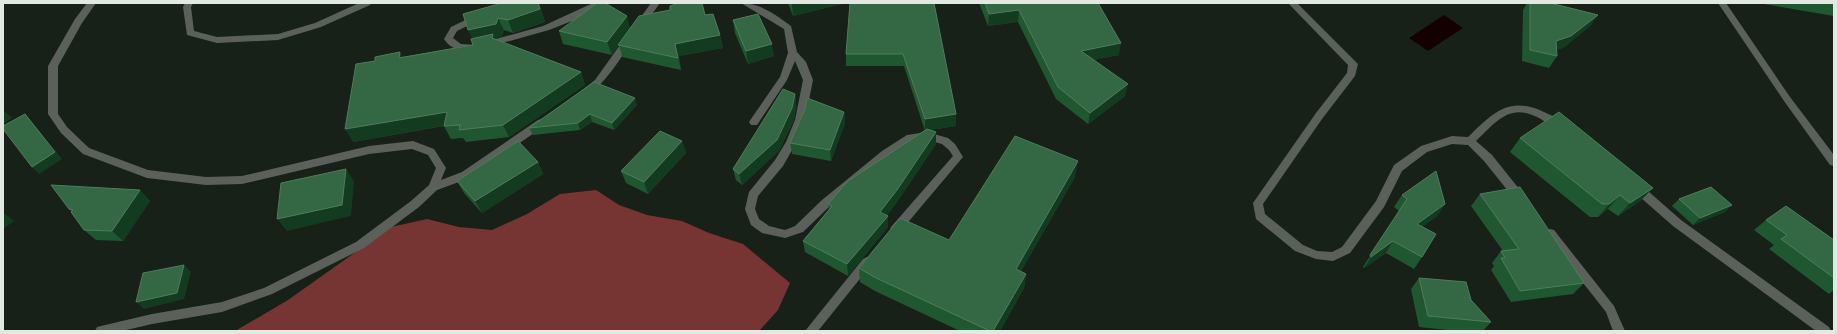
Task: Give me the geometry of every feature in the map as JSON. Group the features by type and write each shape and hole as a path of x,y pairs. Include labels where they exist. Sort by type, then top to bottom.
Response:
{"street":[{"path":"92,3 78,21 53,66 53,114 64,130 86,151 147,174 206,181 242,180 369,150 413,145 431,152 441,168 433,187"},
{"path":"189,3 187,7 190,33 200,37 217,40 278,37 318,25 367,3"},
{"path":"489,13 454,29 448,39 456,46 468,48 503,41 577,16 600,3"},
{"path":"580,95 598,82 656,3"},
{"path":"745,3 772,17 788,28 793,53 801,62 808,80 800,120 791,143 779,163 753,195 750,209 754,222 766,230 785,234 799,229 826,203 885,154 907,138 928,136 946,141 958,157 890,236"},
{"path":"1292,3 1353,64 1352,74 1319,116 1258,202 1260,216 1272,227 1299,248 1316,254 1333,257 1346,250 1380,204 1398,168 1424,149 1452,140 1470,141 1488,158 1526,205"},
{"path":"1722,3 1787,99 1834,162"},
{"path":"754,122 784,78 793,53"},
{"path":"1470,141 1499,114 1513,109 1534,110 1566,131"},
{"path":"101,331 152,319 222,307 268,291 360,245 415,204 433,187 466,175 551,116"},
{"path":"1626,180 1677,222 1825,331"},
{"path":"1541,223 1610,309 1619,331"},
{"path":"811,331 874,254"}],"shaded area":[{"path":"1444,15 1463,28 1428,51 1409,38"},
{"path":"596,190 619,205 647,215 682,221 709,233 743,244 790,283 778,310 759,331 235,331 288,300 391,227 427,219 459,227 492,230 527,214 560,194"}],"building":[{"path":"502,3 538,3 540,9 508,20 498,18 496,24 468,30 463,14"},
{"path":"597,3 605,3 627,16 607,42 559,31"},
{"path":"676,3 702,3 705,15 713,14 720,35 675,44 678,58 618,45 639,16 670,10 670,6"},
{"path":"850,3 934,3 956,114 925,119 903,54 846,54"},
{"path":"985,3 1098,3 1121,43 1081,51 1128,84 1090,113 1058,87 1019,10 989,14"},
{"path":"1530,3 1550,3 1598,15 1571,36 1556,41 1557,56 1530,50"},
{"path":"758,14 772,44 746,51 733,20"},
{"path":"493,34 492,38 581,72 503,125 459,130 460,125 444,126 447,112 345,129 356,64 375,61 375,57 400,52 399,58 473,45 471,39"},
{"path":"594,82 635,98 612,123 590,114 578,123 529,128"},
{"path":"783,89 795,94 792,108 777,140 739,174 733,169"},
{"path":"807,98 844,112 830,150 790,143 805,109"},
{"path":"1559,112 1653,188 1630,203 1620,195 1609,204 1602,204 1520,138"},
{"path":"25,114 55,152 32,167 3,129 3,126"},
{"path":"927,129 936,132 897,190 880,212 888,216 847,264 803,241 832,206 828,204 848,181"},
{"path":"660,131 682,141 644,182 621,171"},
{"path":"1015,136 1078,161 1016,269 1026,274 993,331 990,331 874,277 859,268 900,218 949,240"},
{"path":"518,141 538,162 475,201 457,181"},
{"path":"346,169 342,205 277,219 281,183"},
{"path":"1436,171 1445,204 1417,224 1436,234 1422,257 1393,241 1371,257 1370,255 1407,199 1402,195"},
{"path":"51,185 140,190 112,231 84,230 71,212 73,210 69,209"},
{"path":"1520,187 1584,283 1520,291 1501,258 1505,258 1501,251 1519,249 1480,194"},
{"path":"1711,187 1732,205 1700,218 1679,199"},
{"path":"1786,206 1834,240 1834,278 1781,239 1787,235 1766,220"},
{"path":"184,265 177,293 136,302 143,273"},
{"path":"1419,278 1466,282 1471,300 1491,322 1428,316"}]}
